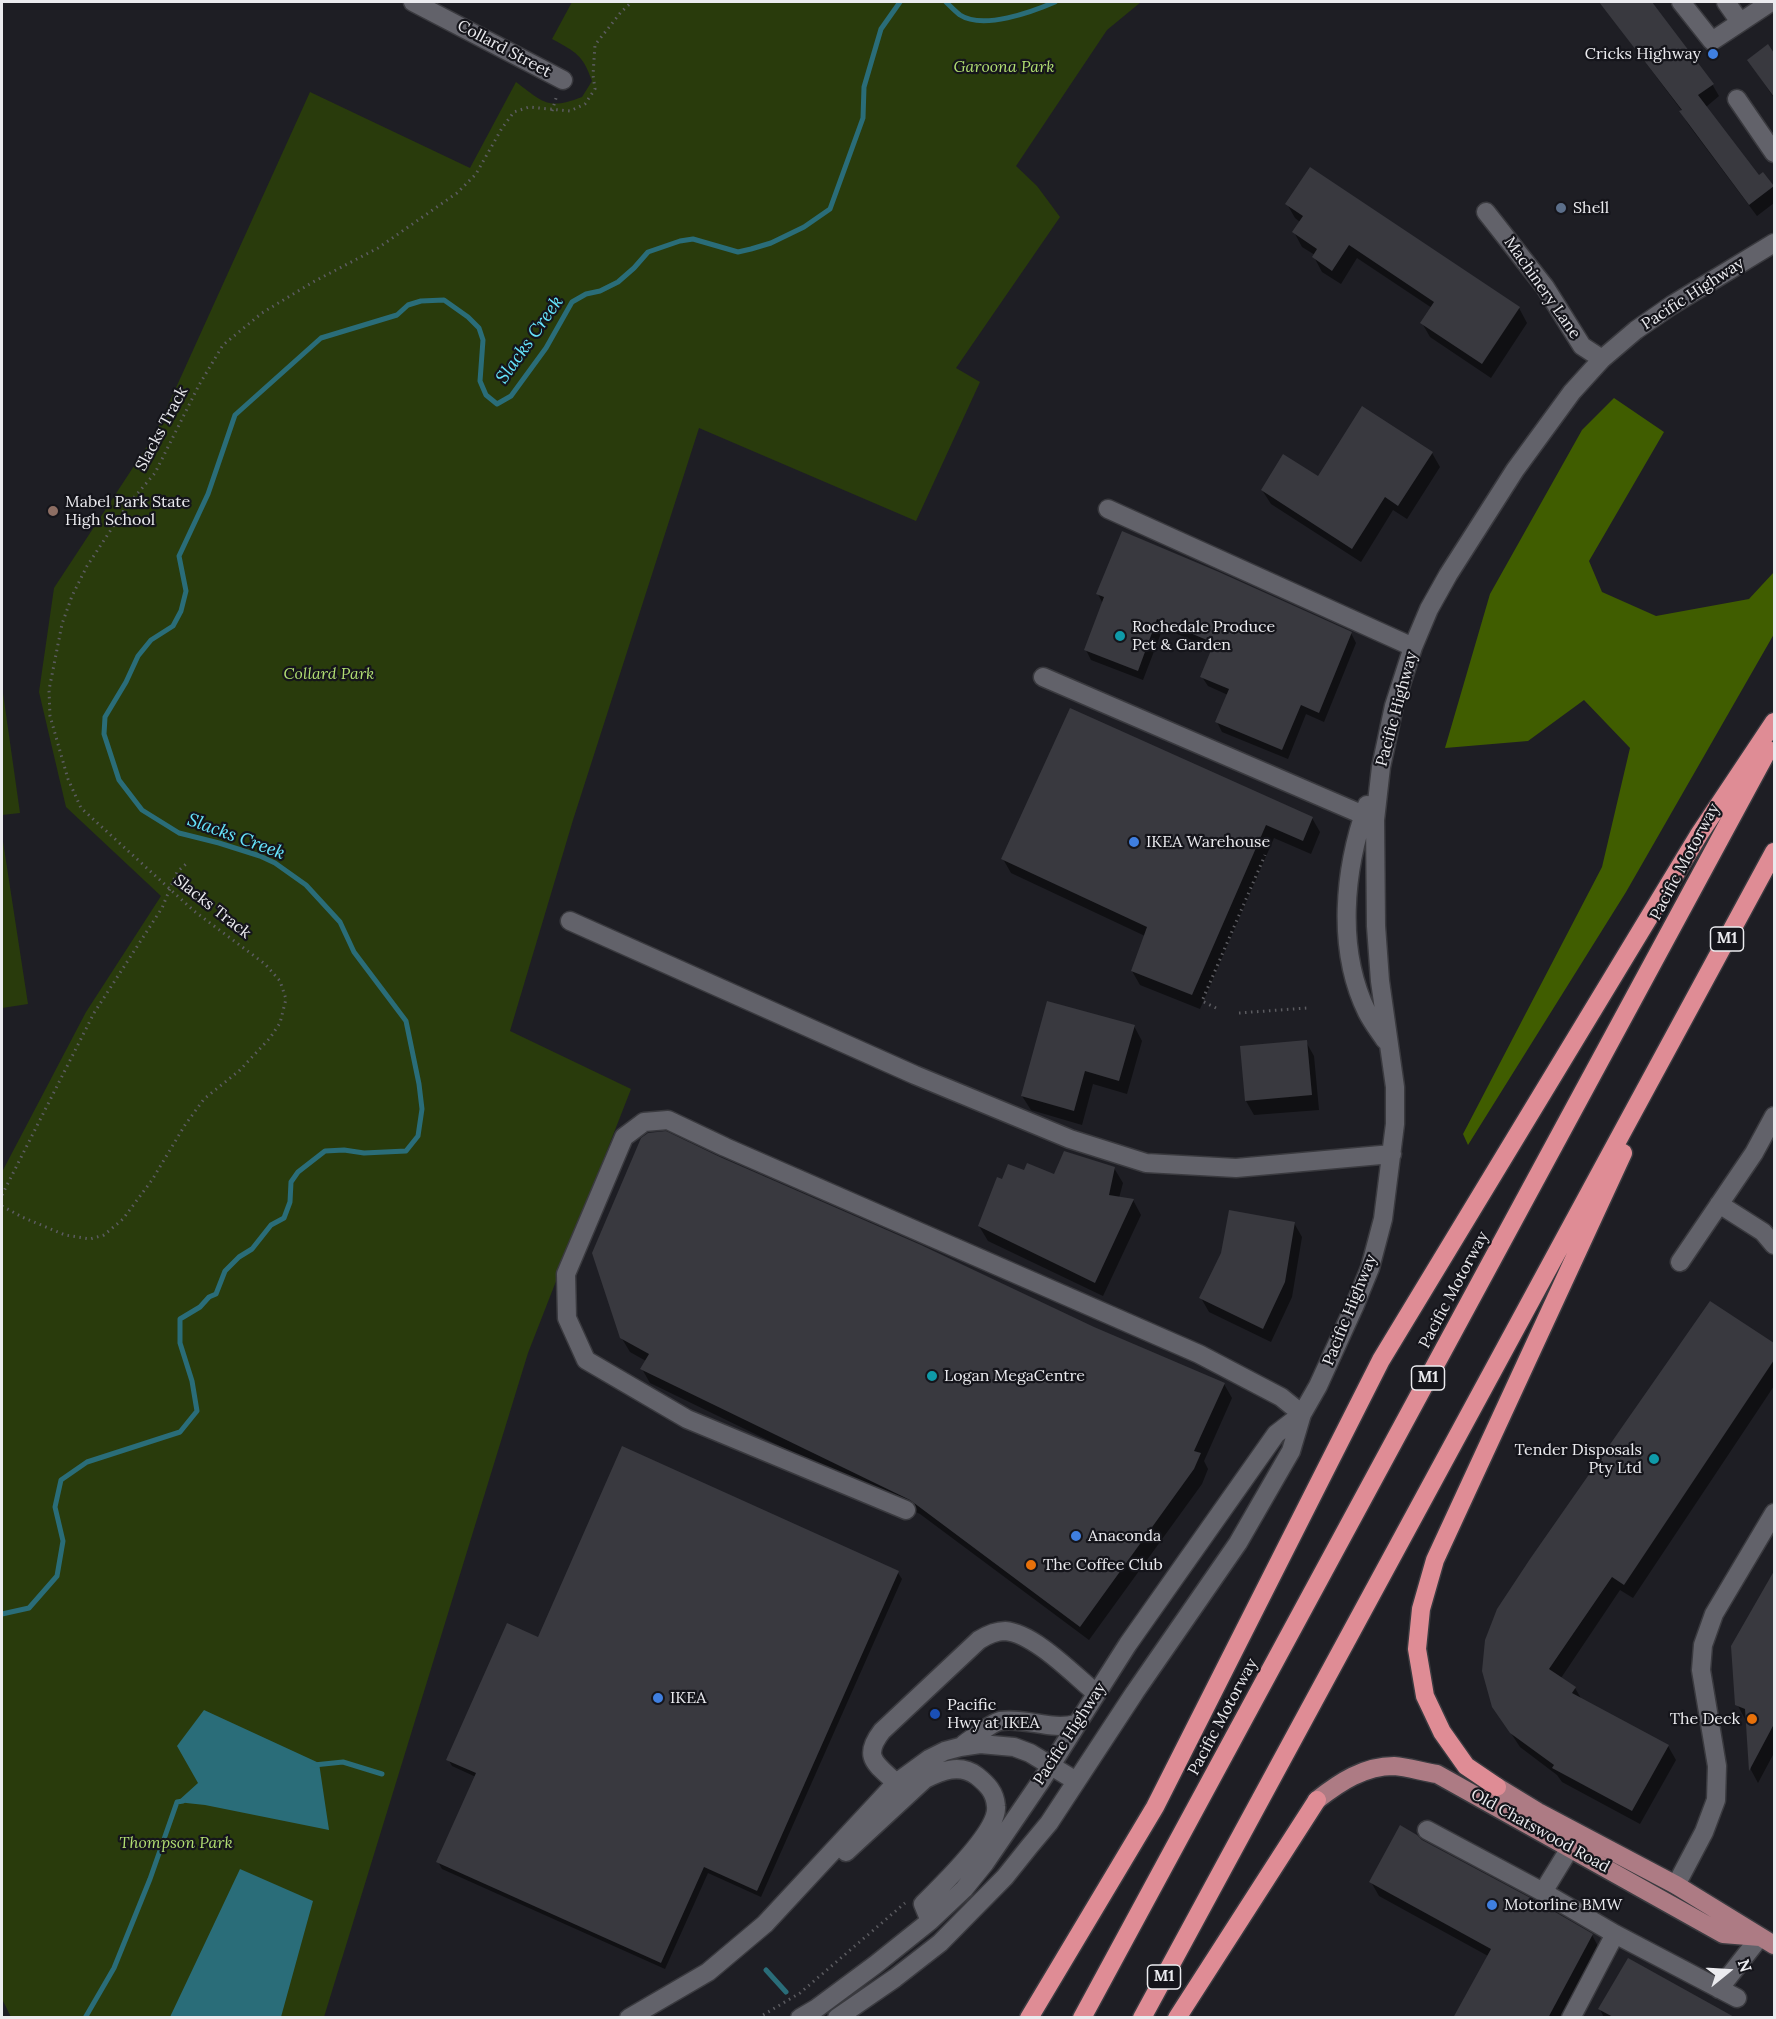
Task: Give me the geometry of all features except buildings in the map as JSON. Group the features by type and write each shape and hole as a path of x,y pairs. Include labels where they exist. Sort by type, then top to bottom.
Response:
{"highway":[{"path":"1029,2018 1155,1807 1381,1360 1700,833 1774,722"},
{"name":"Pacific Motorway","path":"1082,2018 1774,739"},
{"name":"M1","path":"1142,2018 1774,852"},
{"path":"1497,1787 1466,1767 1442,1732 1425,1696 1418,1649 1421,1609 1440,1550 1529,1360 1680,1025"},
{"path":"1177,2018 1317,1800"}],"main road":[{"name":"Old Chatswood Road","path":"1317,1800 1342,1780 1369,1769 1395,1766 1437,1774 1723,1934 1768,1941"},
{"name":"Old Chatswood Road","path":"1497,1787 1538,1812 1676,1885 1768,1941"}],"street":[{"name":"Collard Street","path":"413,2 563,80"},
{"path":"1681,2 1712,41 1771,2"},
{"path":"1726,2 1740,22"},
{"path":"1737,99 1774,153"},
{"name":"Machinery Lane","path":"1486,212 1545,287 1582,346 1602,359"},
{"name":"Pacific Highway","path":"837,2018 895,1978 940,1943 1005,1877 1049,1823 1135,1692 1238,1543 1291,1451 1302,1414 1318,1386 1370,1268 1383,1219 1395,1124 1395,1087 1380,981 1369,818 1394,706 1413,646 1429,609 1490,507 1572,392 1602,359 1636,330 1672,304 1774,243"},
{"path":"1108,508 1413,646"},
{"path":"1043,677 1369,818"},
{"path":"1369,818 1360,824 1346,914 1347,941 1353,971 1367,1011 1389,1046"},
{"path":"570,921 915,1075 1070,1138 1146,1163 1236,1168 1392,1154"},
{"path":"1680,1262 1754,1153 1774,1116"},
{"path":"906,1510 687,1419 586,1360 567,1317 566,1274 624,1137 644,1122 668,1120 1199,1354 1281,1397 1302,1414"},
{"path":"1719,1204 1763,1232 1774,1245"},
{"name":"Pacific Highway","path":"800,2018 875,1965 930,1921 964,1889 985,1863 1051,1765 1128,1644 1276,1434 1302,1414"},
{"path":"1676,1885 1704,1832 1716,1800 1717,1766 1701,1670 1703,1645 1714,1614 1774,1513"},
{"path":"896,1783 874,1762 871,1752 873,1742 979,1640 992,1633 1004,1631 1027,1637 1096,1693"},
{"path":"960,1747 999,1721 1057,1727 1076,1724"},
{"path":"629,2018 708,1972 765,1924 896,1783 945,1751 980,1744 1014,1747 1030,1753 1076,1781"},
{"path":"772,1916 925,1779 940,1771 953,1768 974,1773 987,1784 992,1791 996,1807 992,1826 959,1867 923,1904 930,1921"},
{"path":"1428,1830 1615,1934 1737,1998"},
{"path":"1543,1892 1569,1848"},
{"path":"1571,2018 1615,1934"},
{"path":"1719,1989 1768,1941"}],"path":[{"name":"Slacks Track","path":"2,1206 65,1236 90,1239 104,1235 123,1219 146,1188 204,1099 239,1071 270,1038 280,1023 286,999 280,981 265,964 194,911 81,808 68,779 50,716 49,690 62,624 72,596 87,566 126,507 155,473 199,385 223,345 262,313 313,282 378,248 457,193 476,174 514,112 529,107 570,111 585,105 595,89 593,75 595,45 621,12 632,2"},
{"path":"1216,1008 1202,1001 1265,855"},
{"path":"2,1195 94,1013 162,908 177,872 186,864"},
{"path":"1239,1013 1307,1008"},
{"path":"758,2018 800,1993 908,1899"}],"green space":[{"name":"Collard Park","path":"572,2 1141,2 1107,30 1016,166 1037,186 1060,217 956,368 980,382 916,521 699,428 573,820 510,1031 631,1089 528,1353 324,2017 11,2017 2,1999 2,1172 86,1012 161,896 66,807 39,692 54,588 155,434 310,92 470,168 516,82 533,95 554,104 582,97 592,81 578,55 552,39"},
{"path":"1614,398 1664,432 1589,561 1602,592 1656,616 1749,599 1774,572 1774,634 1626,892 1468,1145 1463,1134 1602,867 1630,748 1584,700 1528,741 1445,748 1490,594 1582,430"},
{"path":"2,686 20,813 2,815"},
{"path":"2,835 28,1004 2,1008"}],"water":[{"path":"204,1710 319,1763 329,1830 205,1805 177,1802 198,1783 177,1746"},
{"path":"240,1869 313,1901 281,2017 170,2017"}],"waterway":[{"name":"Slacks Creek","path":"2,1614 29,1608 57,1576 63,1541 55,1507 61,1480 87,1462 180,1432 197,1411 192,1381 180,1343 180,1319 216,1294 225,1271 239,1257 252,1249 271,1225 284,1218 290,1202 291,1182 298,1172 325,1151 344,1150 364,1153 406,1151 418,1136 422,1109 406,1021 354,952 340,922 306,885 275,863 219,843 179,833 142,810 119,780 104,734 105,717 126,682 138,656 151,640 173,626 181,611 186,591 179,556 208,494 235,415 321,338 397,315 408,305 421,301 444,300 479,328 483,340 480,381 486,395 497,404 511,396 546,348 572,302 618,282 648,252 693,239 738,252 771,243 804,227 830,209 863,118 864,87 881,29 900,2"},
{"name":"Slacks Creek","path":"946,2 960,15 981,21 1008,18 1055,2"},
{"path":"314,1765 343,1762 382,1774"},
{"path":"85,2018 114,1968 150,1879 177,1802 183,1801"},
{"path":"766,1970 786,1992"}],"place":[{"name":"Cricks Highway","path":"1713,54"},
{"name":"Shell","path":"1561,208"},
{"name":"Mabel Park State High School","path":"53,511"},
{"name":"Rochedale Produce Pet & Garden","path":"1120,636"},
{"name":"IKEA Warehouse","path":"1134,842"},
{"name":"Logan MegaCentre","path":"932,1376"},
{"name":"Tender Disposals Pty Ltd","path":"1654,1459"},
{"name":"Anaconda","path":"1076,1536"},
{"name":"The Coffee Club","path":"1031,1565"},
{"name":"IKEA","path":"658,1698"},
{"name":"Pacific Hwy at IKEA","path":"935,1714"},
{"name":"The Deck","path":"1752,1719"},
{"name":"Motorline BMW","path":"1492,1905"}],"park label":[{"name":"Garoona Park","path":"1004,67"},
{"name":"Thompson Park","path":"176,1843"}]}
